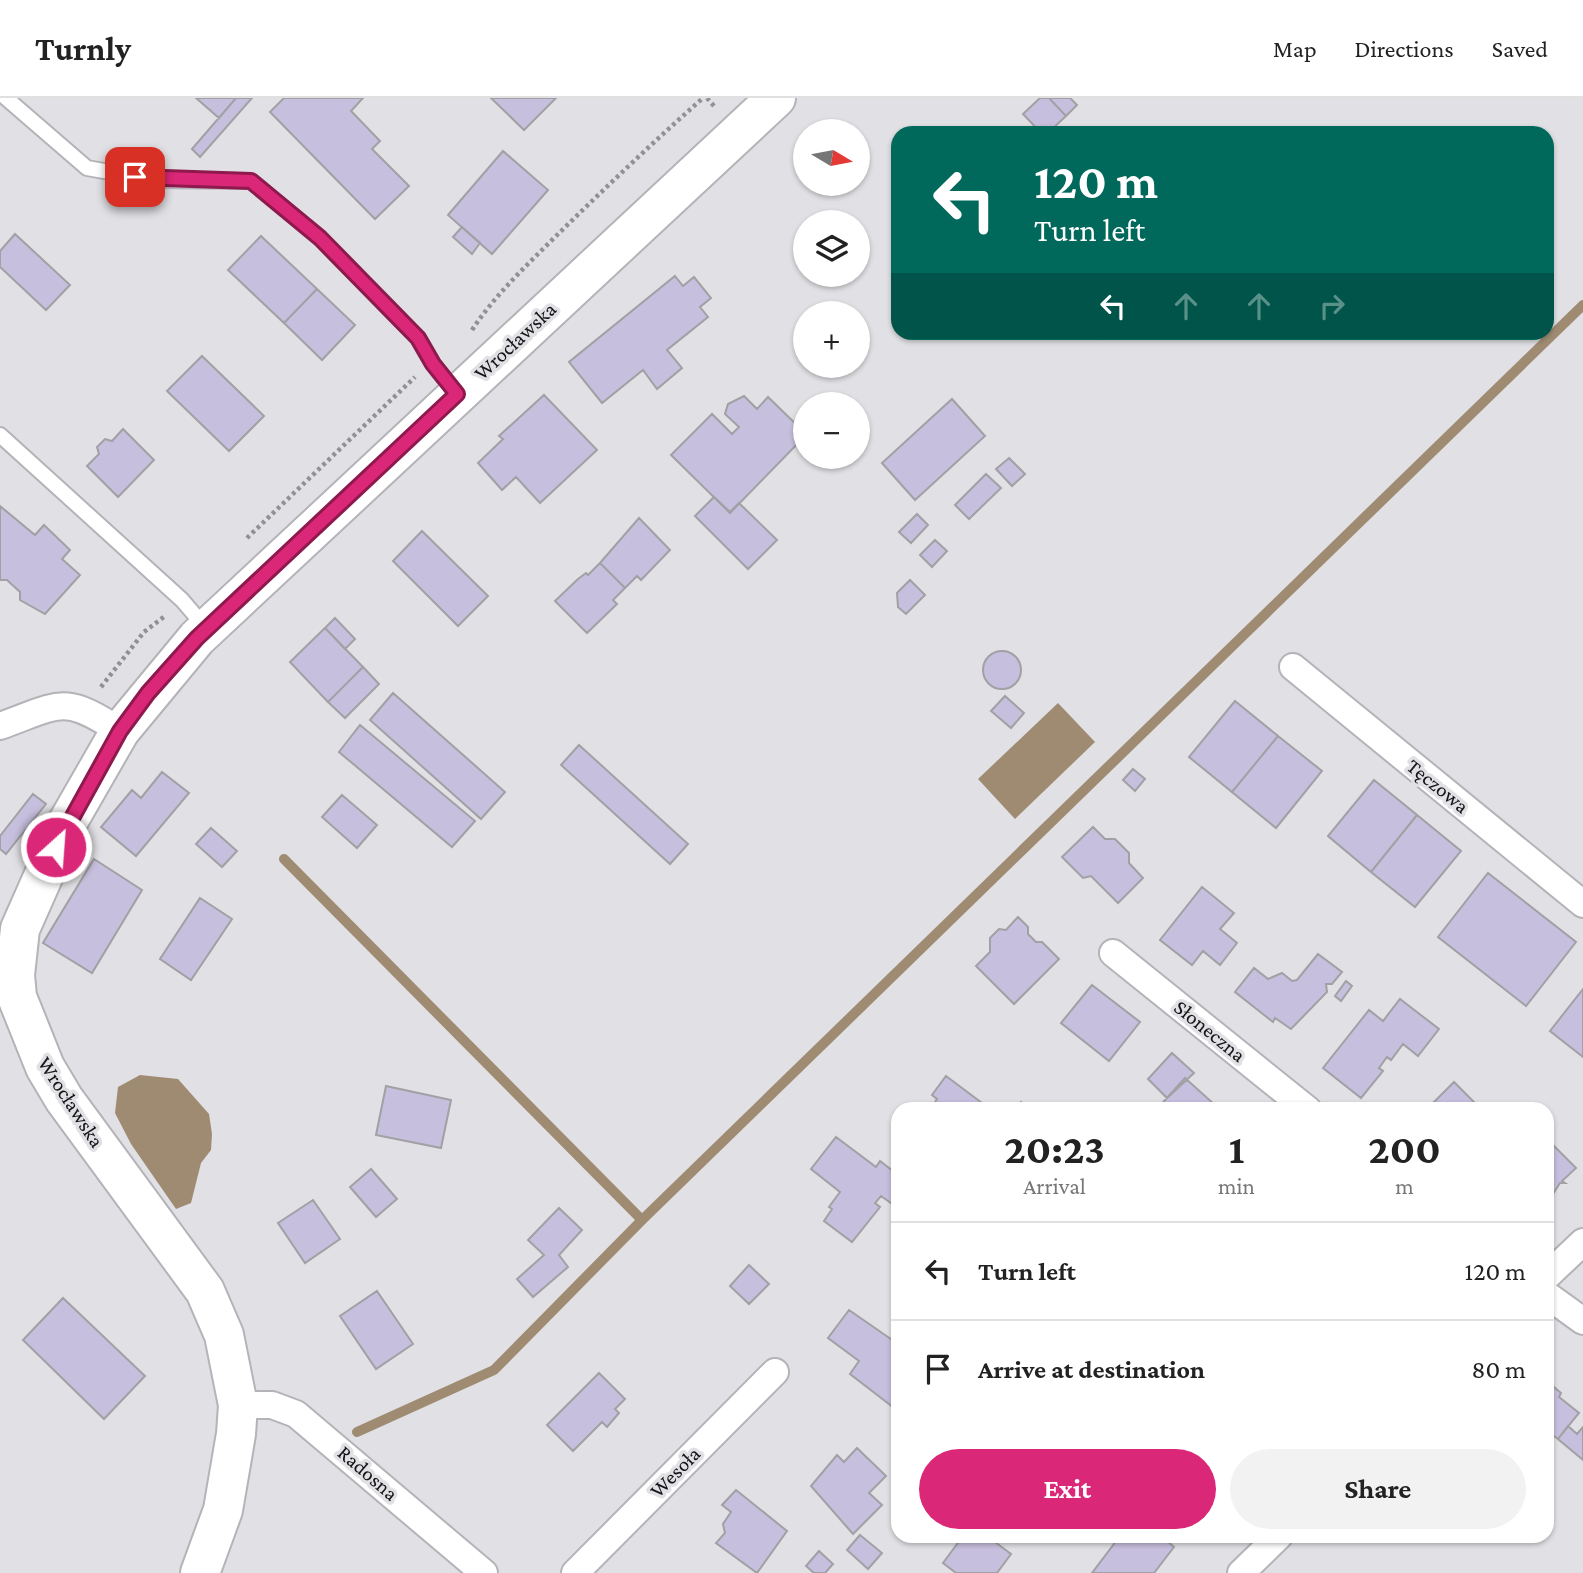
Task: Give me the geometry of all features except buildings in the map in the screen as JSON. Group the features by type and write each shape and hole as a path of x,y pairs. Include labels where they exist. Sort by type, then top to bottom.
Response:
{"street":[{"name":"Wrocławska","path":"200,1573 223,1510 238,1405 224,1335 205,1291 64,1098 31,1038 17,997 15,975 20,929 34,891 66,825 120,731 148,693 207,629 776,98"},
{"name":"Tęczowa","path":"1293,667 1583,904"},
{"path":"0,726 61,704 87,710 120,731"},
{"name":"Słoneczna","path":"1113,953 1298,1102"},
{"path":"1554,1269 1583,1242"},
{"path":"1554,1300 1583,1321"},
{"name":"Wesoła","path":"575,1573 775,1372"},
{"name":"Radosna","path":"238,1405 272,1405 296,1413 484,1573"},
{"path":"1241,1573 1272,1543"}],"lane":[{"path":"6,98 87,168 155,180 251,181 320,238 418,338 433,364 457,394"},
{"path":"0,435 182,600 207,629"}],"path":[{"path":"238,547 410,380 465,342 489,304 621,171 703,98"},
{"path":"96,695 113,668 144,632 182,600"}],"shaded area":[{"path":"1058,703 1095,742 1015,819 978,779"},
{"path":"140,1075 178,1079 209,1114 211,1150 201,1163 191,1203 176,1209 131,1144 115,1113 118,1087"}],"waterway":[{"path":"1554,333 1583,305"},
{"path":"357,1432 494,1370 642,1220 1547,340"},
{"path":"284,859 642,1220"}],"route":[{"path":"56,847 74,810 120,731 148,693 197,638 457,394 433,364 418,338 320,238 251,181 155,180 135,177"}]}
